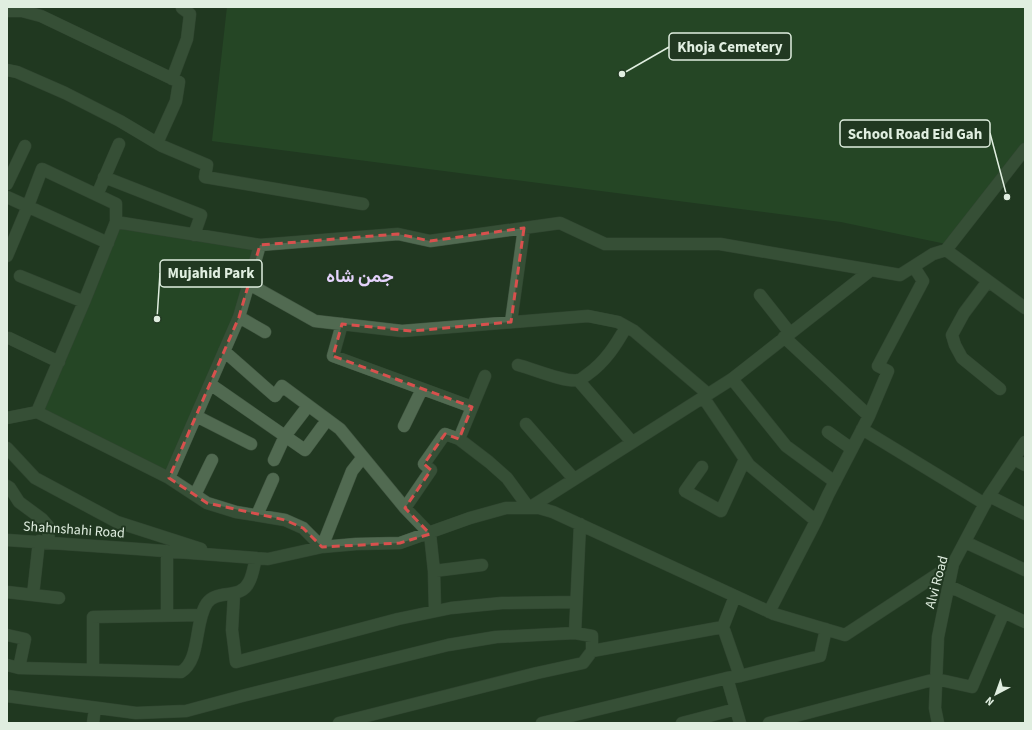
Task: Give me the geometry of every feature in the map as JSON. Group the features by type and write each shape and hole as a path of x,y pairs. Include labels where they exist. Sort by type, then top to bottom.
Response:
{"street":[{"path":"172,79 187,39 190,14 182,8"},
{"path":"7,11 39,11 41,16 179,82 176,101 157,143"},
{"path":"7,70 17,72 65,93 120,121 157,143 207,165 205,177 363,204"},
{"path":"97,195 119,144"},
{"path":"7,184 24,146"},
{"path":"116,222 260,245 398,234 430,241 560,223 605,244 720,244 900,275 933,254 946,250 1025,149"},
{"path":"7,256 42,169 116,204 116,222 38,412"},
{"path":"104,176 201,215 194,235"},
{"path":"7,197 108,243"},
{"path":"511,322 524,228"},
{"path":"169,478 239,317 260,245"},
{"path":"946,250 1025,308"},
{"path":"769,612 869,416 888,372 878,366 923,281 914,267"},
{"path":"529,508 732,379 871,270"},
{"path":"20,276 84,302"},
{"path":"988,280 964,313 952,335 955,345 962,358 1000,389"},
{"path":"249,284 315,321 407,331 588,316 618,322 634,332 706,396 749,465 816,521"},
{"path":"760,295 787,335 869,416"},
{"path":"239,317 265,332"},
{"path":"342,324 333,356 472,407"},
{"path":"518,365 569,380 578,380 596,368 615,347 626,327"},
{"path":"9,338 59,362"},
{"path":"224,351 275,396 282,386 340,429 405,508 430,534 434,571 435,611"},
{"path":"459,439 485,376"},
{"path":"732,379 786,446 836,482"},
{"path":"578,380 632,442"},
{"path":"210,384 305,450 327,420"},
{"path":"404,426 422,389"},
{"path":"274,460 286,436 308,406"},
{"path":"7,418 38,412 169,478 207,503 236,512 285,520 303,528 322,546"},
{"path":"196,416 251,444"},
{"path":"526,424 574,479"},
{"path":"862,429 987,500 1025,514"},
{"path":"828,432 852,449"},
{"path":"405,508 431,470 424,464 445,434 459,439 489,462 507,478 529,508"},
{"name":"Alvi Road","path":"938,723 935,708 938,637 953,564 987,500 1025,442"},
{"path":"7,448 35,478 117,522 222,555 268,559 322,546 400,543 430,534 470,518 506,508 539,508 553,512 580,524 769,612 845,635 953,564"},
{"path":"322,546 352,471 362,457"},
{"path":"702,467 685,491 721,511 745,459"},
{"path":"1014,459 1025,465"},
{"path":"195,495 212,460"},
{"path":"257,516 273,479"},
{"path":"7,486 19,502 42,519 48,526 33,595"},
{"path":"575,633 580,524"},
{"name":"Shahnshahi Road","path":"7,540 222,555"},
{"path":"965,542 1025,570"},
{"path":"167,551 167,616"},
{"path":"7,665 19,668 181,672 191,662 202,615 207,604 219,595 234,594 243,589 249,583 256,558"},
{"path":"434,571 482,565"},
{"path":"949,586 1025,622"},
{"path":"7,592 59,598"},
{"path":"234,594 232,630 236,662 398,619 451,608 502,603 576,602"},
{"path":"735,596 723,627 740,676"},
{"path":"769,723 936,679 972,687 1004,612"},
{"path":"92,669 93,617 202,615"},
{"path":"592,651 723,627"},
{"path":"542,723 820,656 826,629"},
{"path":"7,696 136,713 186,711 448,644 496,637 575,633 592,636 592,651 583,663 537,672 339,723"},
{"path":"7,635 25,639 19,668"},
{"path":"727,678 740,723"},
{"path":"93,723 95,708"},
{"path":"682,723 736,709"}],"highlighted area":[{"path":"524,228 511,322 412,331 342,324 333,356 472,407 459,439 445,434 424,464 431,470 405,508 430,534 400,543 322,547 303,528 285,520 207,503 169,478 239,317 260,245 398,234 430,241"}],"green space":[{"path":"227,7 1025,7 1025,150 951,245 841,222 212,141"},
{"path":"116,222 260,245 228,355 169,478 38,412"}],"place":[{"name":"Khoja Cemetery","path":"622,74"},
{"name":"School Road Eid Gah","path":"1007,197"},
{"name":"Mujahid Park","path":"157,319"}],"district":[{"name":"جمن شاہ","path":"360,276"}]}
